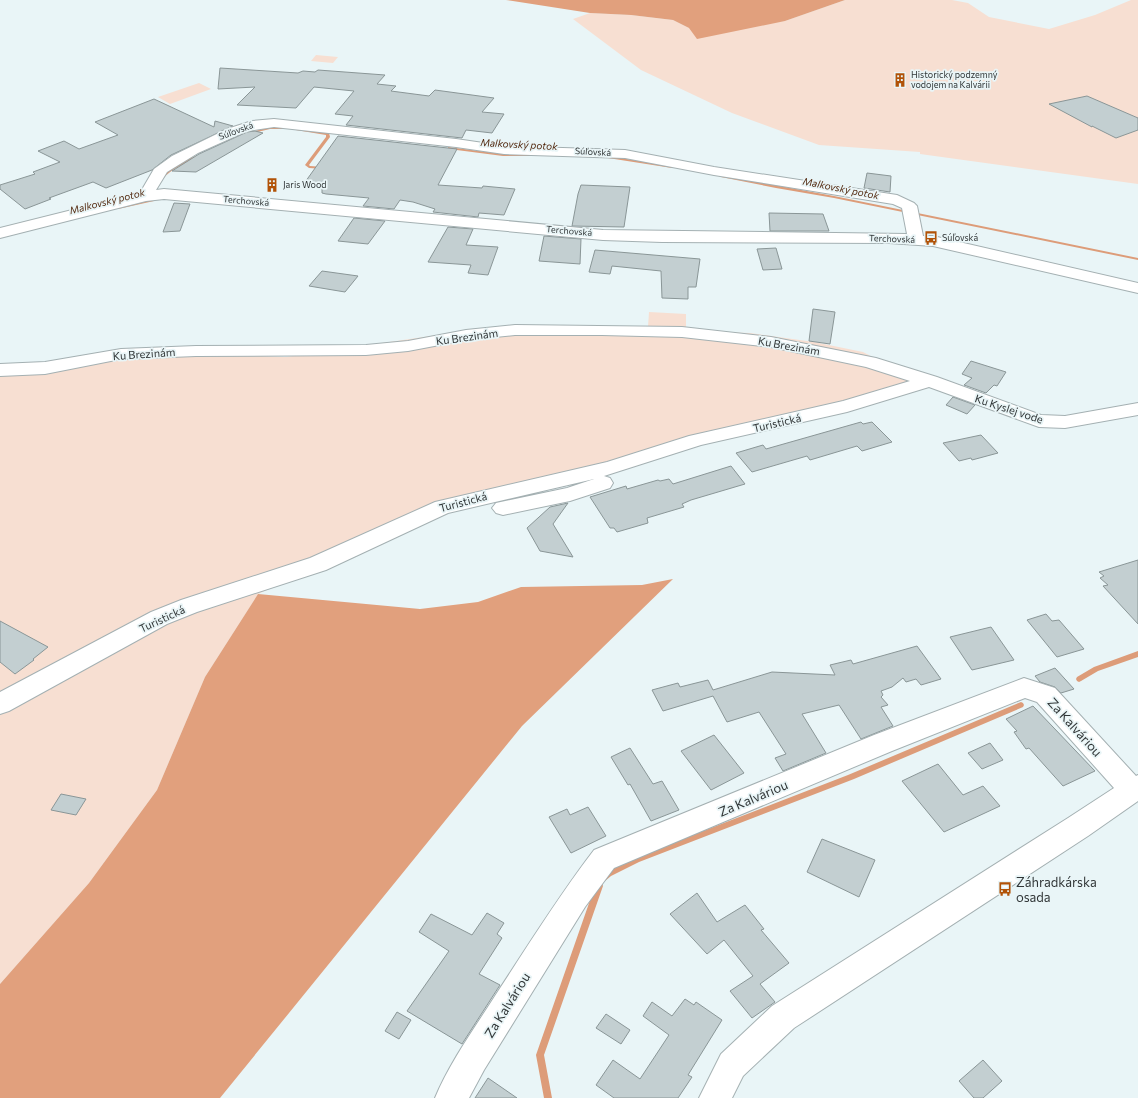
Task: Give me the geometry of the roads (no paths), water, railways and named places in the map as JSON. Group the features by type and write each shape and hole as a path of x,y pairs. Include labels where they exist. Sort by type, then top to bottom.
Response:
{"street":[{"name":"Súľovská","path":"154,195 150,186 161,170 171,162 230,132 252,125 274,123 456,143 504,150 625,154 714,171 897,200 910,212 916,239"},
{"name":"Terchovská","path":"0,233 154,195 603,235 662,238 916,239 933,241 1138,288"},
{"name":"Ku Brezinám","path":"0,370 46,368 121,354 196,351 366,350 408,346 466,335 515,330 602,330 682,332 771,342 870,362 930,381"},
{"name":"Ku Kyslej vode","path":"930,381 1039,421 1065,422 1138,409"},
{"name":"Turistická","path":"0,704 159,618 189,606 318,564 442,507 611,468 696,440 847,406 930,381"},
{"name":"Turistická","path":"503,508 570,494 718,444 854,415 954,390"},
{"name":"Za Kalváriou","path":"451,1098 574,898 604,859 882,744 1024,688 1046,694 1135,788 1078,827 783,1017 732,1065 715,1098"}],"waterway":[{"name":"Malkovský potok","path":"249,133 270,128 287,128"},
{"name":"Malkovský potok","path":"296,129 328,134 328,137 307,165 309,167 323,168"},
{"name":"Malkovský potok","path":"449,148 503,155 559,155"},
{"name":"Malkovský potok","path":"161,179 172,168 197,157"},
{"name":"Malkovský potok","path":"608,157 672,167"},
{"name":"Malkovský potok","path":"721,176 834,197 1138,259"},
{"name":"Malkovský potok","path":"118,208 153,200 156,197"},
{"path":"1079,679 1096,669 1138,654"},
{"path":"605,877 636,860 851,777 1021,705"},
{"path":"548,1098 540,1055 599,886"}],"place":[{"name":"Historický podzemný vodojem na Kalvárii","path":"900,80"},
{"name":"Jaris Wood","path":"272,185"},
{"name":"Súľovská","path":"931,238"},
{"name":"Záhradkárska osada","path":"1005,889"}]}
